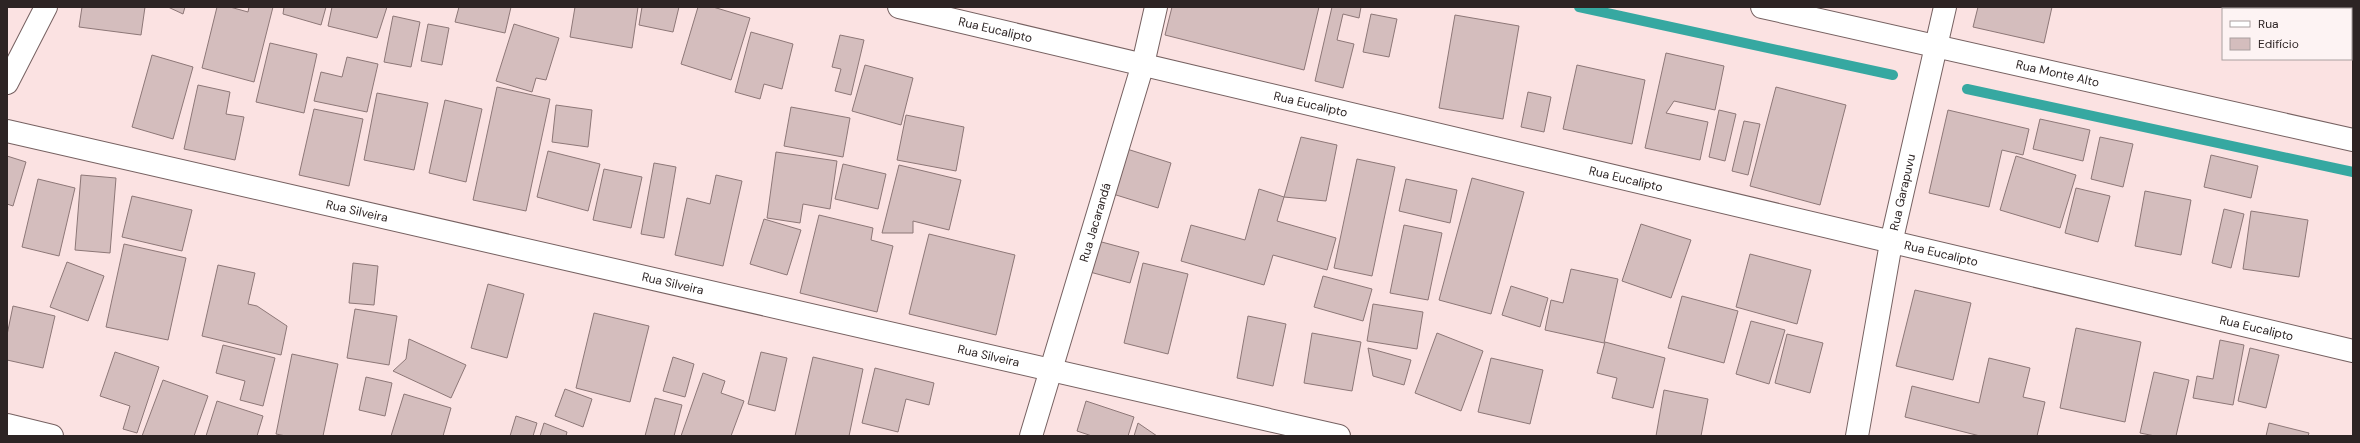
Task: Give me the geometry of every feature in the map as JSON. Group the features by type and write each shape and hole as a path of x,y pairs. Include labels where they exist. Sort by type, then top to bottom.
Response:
{"street":[{"path":"7,83 46,7"},
{"name":"Rua Eucalipto","path":"899,7 1891,243 2353,350"},
{"name":"Rua Jacarandá","path":"1031,436 1143,64 1156,7"},
{"name":"Rua Monte Alto","path":"1762,7 2353,140"},
{"name":"Rua Garapuvu","path":"1857,436 1891,243 1935,45 1945,7"},
{"name":"Rua Silveira","path":"7,131 1052,369 1339,436"},
{"path":"7,425 52,436"}],"building":[{"path":"82,7 145,7 141,35 79,27"},
{"path":"168,7 185,7 183,14"},
{"path":"217,7 230,7 248,12 249,7 273,7 254,82 202,68"},
{"path":"284,7 326,7 321,25 283,14"},
{"path":"332,7 387,7 377,38 328,26"},
{"path":"459,7 511,7 505,33 455,22"},
{"path":"575,7 638,7 632,48 570,37"},
{"path":"642,7 679,7 673,32 639,25"},
{"path":"698,7 713,7 750,18 731,80 681,64"},
{"path":"1172,7 1319,7 1304,70 1165,35"},
{"path":"1332,7 1361,7 1359,18 1343,14 1337,40 1354,44 1343,88 1315,81"},
{"path":"1978,7 2052,7 2044,43 1973,27"},
{"path":"1371,14 1397,19 1389,57 1363,52"},
{"path":"1455,15 1519,26 1503,119 1439,108"},
{"path":"393,16 420,22 411,67 384,62"},
{"path":"428,24 449,28 442,65 421,61"},
{"path":"514,24 559,38 546,80 536,78 532,92 496,81"},
{"path":"751,32 793,44 782,89 764,84 760,99 735,92"},
{"path":"840,35 864,40 851,95 835,91 841,69 832,67"},
{"path":"270,43 317,54 304,113 256,102"},
{"path":"1666,53 1724,66 1715,110 1674,101 1666,113 1708,122 1700,160 1645,148"},
{"path":"152,55 193,67 173,139 132,127"},
{"path":"347,57 378,64 367,112 314,101 321,72 342,77"},
{"path":"865,65 913,78 901,125 852,111"},
{"path":"1577,65 1645,80 1632,144 1563,129"},
{"path":"198,85 230,92 226,114 244,117 235,160 184,149"},
{"path":"497,87 550,99 526,211 473,200"},
{"path":"1776,87 1846,105 1820,205 1750,186"},
{"path":"1528,92 1551,97 1544,132 1521,127"},
{"path":"377,93 428,103 414,170 364,160"},
{"path":"445,100 482,109 466,182 429,173"},
{"path":"556,105 592,110 588,147 552,142"},
{"path":"791,107 850,118 843,157 784,146"},
{"path":"314,109 363,119 349,186 299,175"},
{"path":"1719,110 1736,114 1725,161 1709,157"},
{"path":"1948,110 2029,129 2023,155 2002,150 1989,207 1929,193"},
{"path":"906,115 964,127 956,171 897,160"},
{"path":"2040,119 2090,130 2083,161 2033,149"},
{"path":"1744,121 1760,124 1748,175 1732,171"},
{"path":"1301,137 1337,145 1326,201 1284,197"},
{"path":"2100,137 2133,144 2123,187 2091,179"},
{"path":"1127,149 1171,163 1158,208 1113,194"},
{"path":"548,151 600,164 588,211 537,197"},
{"path":"776,152 837,161 830,209 803,204 800,223 767,218"},
{"path":"2211,155 2258,166 2251,198 2204,187"},
{"path":"7,156 26,162 13,206 7,204"},
{"path":"2016,156 2076,175 2060,228 2000,210"},
{"path":"1357,159 1395,167 1372,276 1334,268"},
{"path":"654,163 676,167 664,238 641,234"},
{"path":"843,164 886,174 878,209 835,199"},
{"path":"899,165 961,180 949,230 913,221 913,233 882,233"},
{"path":"604,169 642,177 631,228 593,220"},
{"path":"81,175 116,178 110,253 75,250"},
{"path":"716,175 742,181 723,266 675,255 687,198 710,204"},
{"path":"1472,178 1524,192 1491,314 1439,300"},
{"path":"38,179 75,188 59,256 22,247"},
{"path":"1406,179 1457,190 1450,223 1399,211"},
{"path":"2076,188 2110,196 2098,242 2065,233"},
{"path":"1259,189 1284,197 1277,221 1336,238 1327,270 1273,255 1264,285 1181,261 1191,225 1245,240"},
{"path":"2145,191 2191,200 2181,255 2135,246"},
{"path":"132,196 192,210 182,251 122,237"},
{"path":"2224,209 2244,214 2231,268 2212,263"},
{"path":"2251,211 2308,220 2299,277 2243,269"},
{"path":"819,215 873,228 871,240 893,246 877,312 800,293"},
{"path":"764,219 801,230 787,275 750,264"},
{"path":"1641,224 1691,240 1671,298 1622,281"},
{"path":"1404,225 1442,233 1428,300 1390,293"},
{"path":"929,234 1015,255 996,335 909,314"},
{"path":"1098,241 1139,252 1130,283 1090,272"},
{"path":"124,244 186,258 168,340 106,327"},
{"path":"1750,254 1811,270 1797,324 1736,307"},
{"path":"67,262 104,276 88,321 50,307"},
{"path":"353,263 378,266 374,305 349,303"},
{"path":"1143,263 1188,274 1168,354 1124,343"},
{"path":"218,265 255,273 248,304 257,306 287,326 281,355 202,336"},
{"path":"1571,269 1618,279 1604,343 1545,330 1551,300 1563,303"},
{"path":"1323,276 1372,289 1363,321 1314,307"},
{"path":"488,284 524,294 507,358 471,348"},
{"path":"1511,286 1548,298 1540,327 1502,315"},
{"path":"1915,290 1971,303 1953,380 1896,366"},
{"path":"1682,296 1738,311 1724,363 1668,348"},
{"path":"1373,304 1423,312 1417,349 1367,341"},
{"path":"13,306 55,316 43,368 7,360 7,335"},
{"path":"355,309 397,316 389,365 347,358"},
{"path":"594,313 649,326 630,402 576,388"},
{"path":"1248,316 1286,324 1273,386 1237,378"},
{"path":"1751,321 1785,330 1769,384 1736,374"},
{"path":"2076,328 2141,342 2125,422 2060,408"},
{"path":"1312,333 1361,342 1352,391 1304,383"},
{"path":"1437,333 1483,351 1461,411 1415,393"},
{"path":"1787,334 1823,343 1810,393 1775,383"},
{"path":"409,339 466,365 451,398 393,371 406,359"},
{"path":"2220,340 2244,345 2233,405 2193,398 2197,376 2213,379"},
{"path":"1605,342 1665,358 1653,408 1612,398 1617,378 1597,373"},
{"path":"223,345 275,358 263,406 240,400 245,381 216,373"},
{"path":"1368,348 1411,360 1404,385 1373,376"},
{"path":"2250,348 2279,355 2266,408 2238,401"},
{"path":"115,352 159,367 137,433 123,429 130,406 100,396"},
{"path":"761,352 787,358 775,411 748,404"},
{"path":"292,354 338,364 323,436 286,436 276,434"},
{"path":"673,357 694,364 685,397 663,391"},
{"path":"813,357 863,369 849,436 795,436"},
{"path":"1491,358 1543,370 1530,424 1478,412"},
{"path":"1989,358 2030,368 2023,397 2045,402 2037,436 1980,436 1905,417 1912,386 1979,403"},
{"path":"875,368 934,383 929,405 906,399 898,432 862,423"},
{"path":"2154,372 2189,380 2176,436 2155,436 2140,433"},
{"path":"703,373 725,381 721,393 744,401 731,436 681,436"},
{"path":"366,377 392,383 385,416 359,410"},
{"path":"163,380 208,396 194,436 142,436"},
{"path":"565,389 592,399 583,427 555,416"},
{"path":"1664,390 1708,399 1701,436 1656,436"},
{"path":"404,394 451,408 443,436 391,436"},
{"path":"655,398 682,405 674,436 645,436"},
{"path":"217,401 263,416 257,436 206,436"},
{"path":"1086,401 1134,417 1128,436 1092,436 1077,431"},
{"path":"516,416 537,423 533,436 510,436"},
{"path":"544,423 567,432 566,436 540,436"},
{"path":"1138,423 1157,436 1134,436"},
{"path":"2269,423 2309,433 2308,436 2266,436"}],"waterway":[{"path":"1579,7 1893,75"},
{"path":"1967,89 2353,172"}]}
